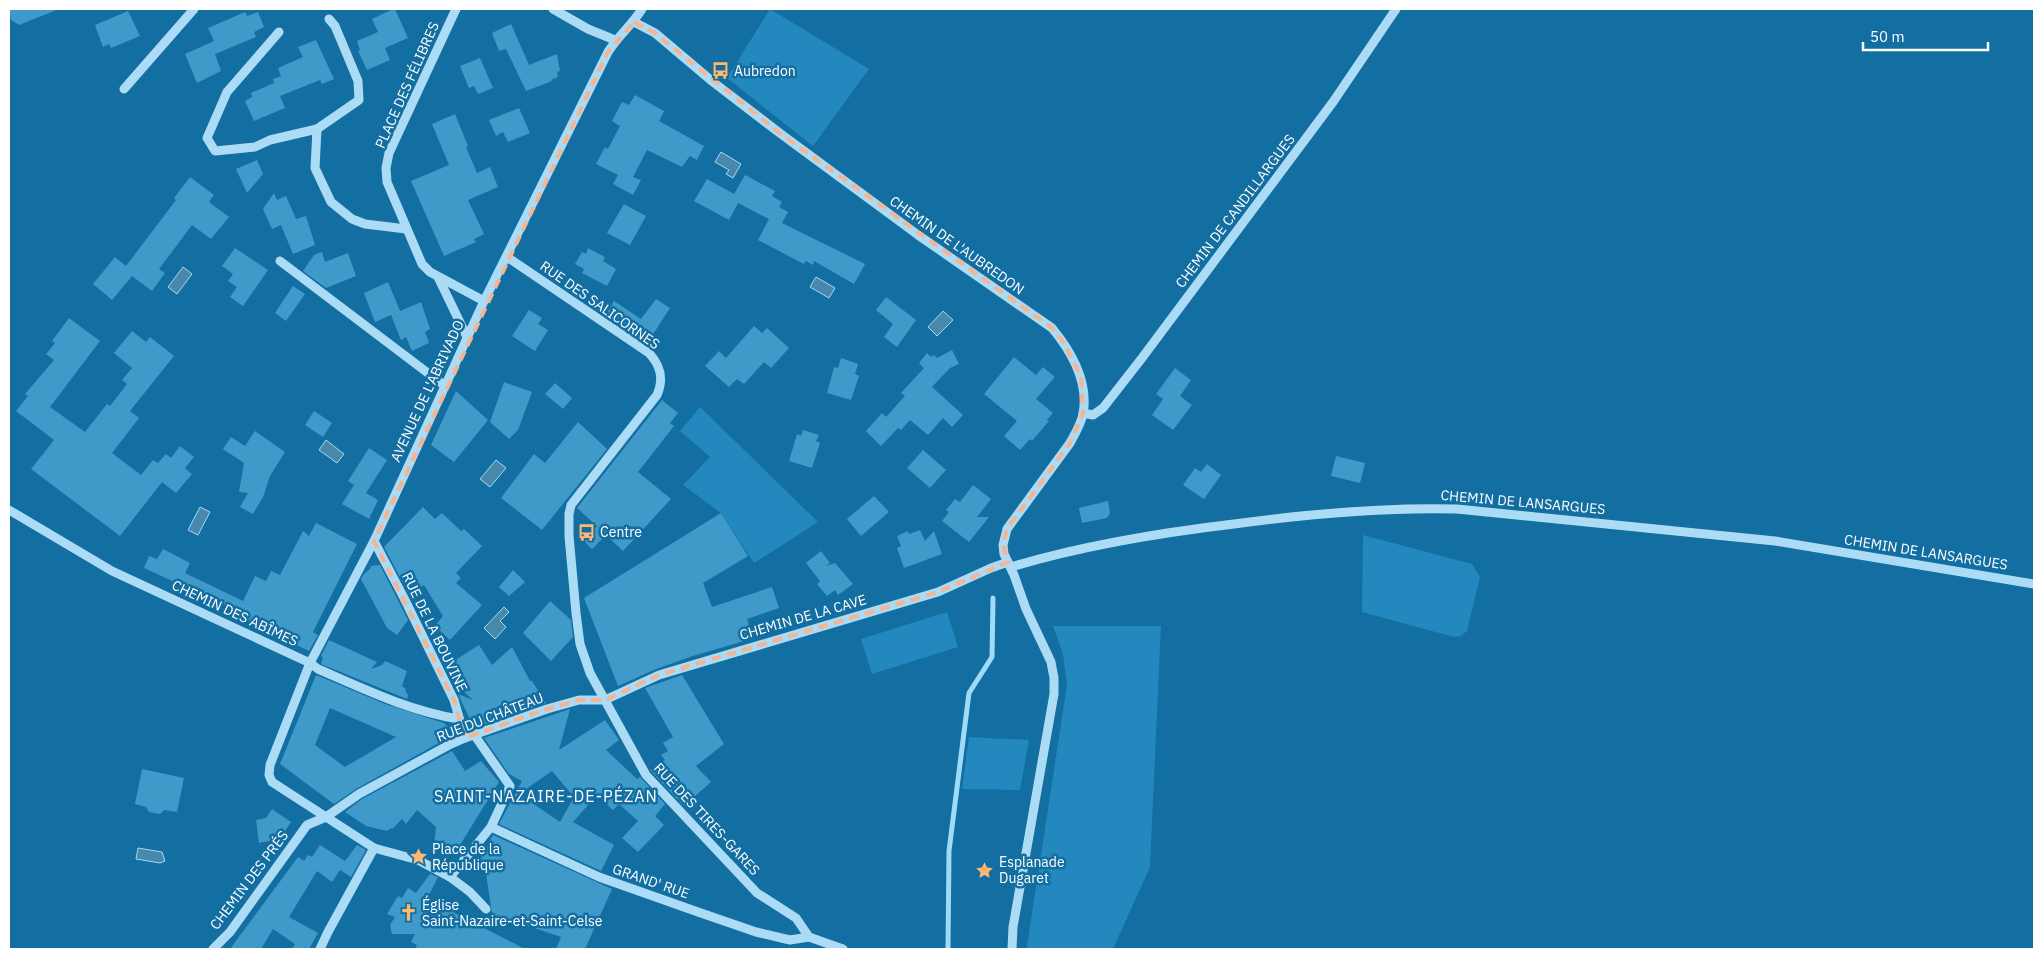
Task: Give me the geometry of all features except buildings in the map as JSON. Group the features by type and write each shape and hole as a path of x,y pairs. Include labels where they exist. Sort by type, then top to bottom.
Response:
{"street":[{"path":"124,89 194,9"},
{"name":"PLACE DES FÉLIBRES","path":"456,9 389,153 386,168 387,182 422,264 438,277 484,301"},
{"path":"553,9 588,29 615,40"},
{"name":"AVENUE DE L'ABRIVADO","path":"326,817 272,782 269,775 270,765 310,663 374,541 484,301 615,40 634,22 642,9"},
{"name":"CHEMIN DE CANDILLARGUES","path":"1083,413 1093,415 1103,408 1142,358 1334,102 1396,9"},
{"path":"279,32 227,92 207,138 215,151 255,147 270,140 317,129 359,100 358,81 335,26 329,19"},
{"name":"CHEMIN DE L'AUBREDON","path":"634,22 655,34 713,82 918,235 1052,328 1074,360 1080,377 1083,413 1070,443 1007,529 1003,545 1026,608 1051,662 1054,678 1054,694 1013,927 1012,949"},
{"path":"317,129 315,168 331,202 352,219 365,224 406,229"},
{"name":"RUE DES SALICORNES","path":"507,257 649,353 657,361 661,373 661,385 657,395 571,505"},
{"path":"280,261 445,386"},
{"name":"PLACE DES FÉLIBRES","path":"438,277 467,337"},
{"name":"RUE DES TIRES-GARES","path":"571,505 569,536 580,644 590,673 646,775 757,893 796,918 809,937"},
{"name":"CHEMIN DE LANSARGUES","path":"1009,564 1094,544 1145,535 1292,516 1419,508 1457,509 1731,535 2034,584"},
{"name":"CHEMIN DES ABÎMES","path":"9,510 112,571 310,663 318,670 397,703 440,716 458,719"},
{"name":"RUE DE LA BOUVINE","path":"374,541 454,700 465,738"},
{"name":"CHEMIN DE LA CAVE","path":"606,700 659,675 938,592 991,568 1009,564"},
{"name":"RUE DU CHÂTEAU","path":"326,817 359,794 465,738 547,709 580,700 606,700"},
{"path":"450,877 491,827 510,786 475,736"},
{"path":"326,817 374,848 418,860 450,877 470,892 486,909"},
{"name":"CHEMIN DES PRÉS","path":"212,949 230,932 307,825 326,817"},
{"name":"GRAND' RUE","path":"491,827 599,877 671,903 756,932 790,940 809,937"},
{"path":"320,949 374,848"},
{"path":"809,937 843,949"}],"highlighted area":[{"path":"634,22 655,33 781,134 1052,328 1064,343 1081,377 1083,413 1070,443 1007,529 1003,545 1008,562 938,592 659,675 605,700 579,700 547,709 465,738 454,700 374,541 608,52"}],"shaded area":[{"path":"770,9 869,69 813,146 727,78"},
{"path":"721,152 741,164 733,178 726,174 729,170 715,162"},
{"path":"183,267 192,274 177,294 168,287"},
{"path":"816,277 835,288 829,298 810,287"},
{"path":"943,311 953,320 937,336 928,327"},
{"path":"700,407 818,522 754,563 721,513 683,485 710,457 680,431"},
{"path":"326,440 344,454 337,463 319,450"},
{"path":"496,460 506,468 490,487 480,479"},
{"path":"200,507 210,512 198,535 188,530"},
{"path":"1363,535 1472,564 1480,577 1467,631 1461,636 1454,637 1362,612"},
{"path":"504,607 509,612 500,621 506,627 495,639 484,628"},
{"path":"947,612 958,647 872,674 861,639"},
{"path":"1053,626 1161,626 1150,867 1113,949 1028,949 1027,946 1067,685 1063,654"},
{"path":"969,737 1029,740 1020,790 962,789"},
{"path":"138,848 162,852 165,861 160,863 136,859"}],"waterway":[{"path":"948,949 949,851 969,693 992,657 993,598"}],"place":[{"name":"Aubredon","path":"720,71"},
{"name":"Centre","path":"586,532"},
{"name":"Place de la République","path":"418,857"},
{"name":"Esplanade Dugaret","path":"985,870"},
{"name":"Église Saint-Nazaire-et-Saint-Celse","path":"408,913"}],"district":[{"name":"SAINT-NAZAIRE-DE-PÉZAN","path":"546,796"}]}
